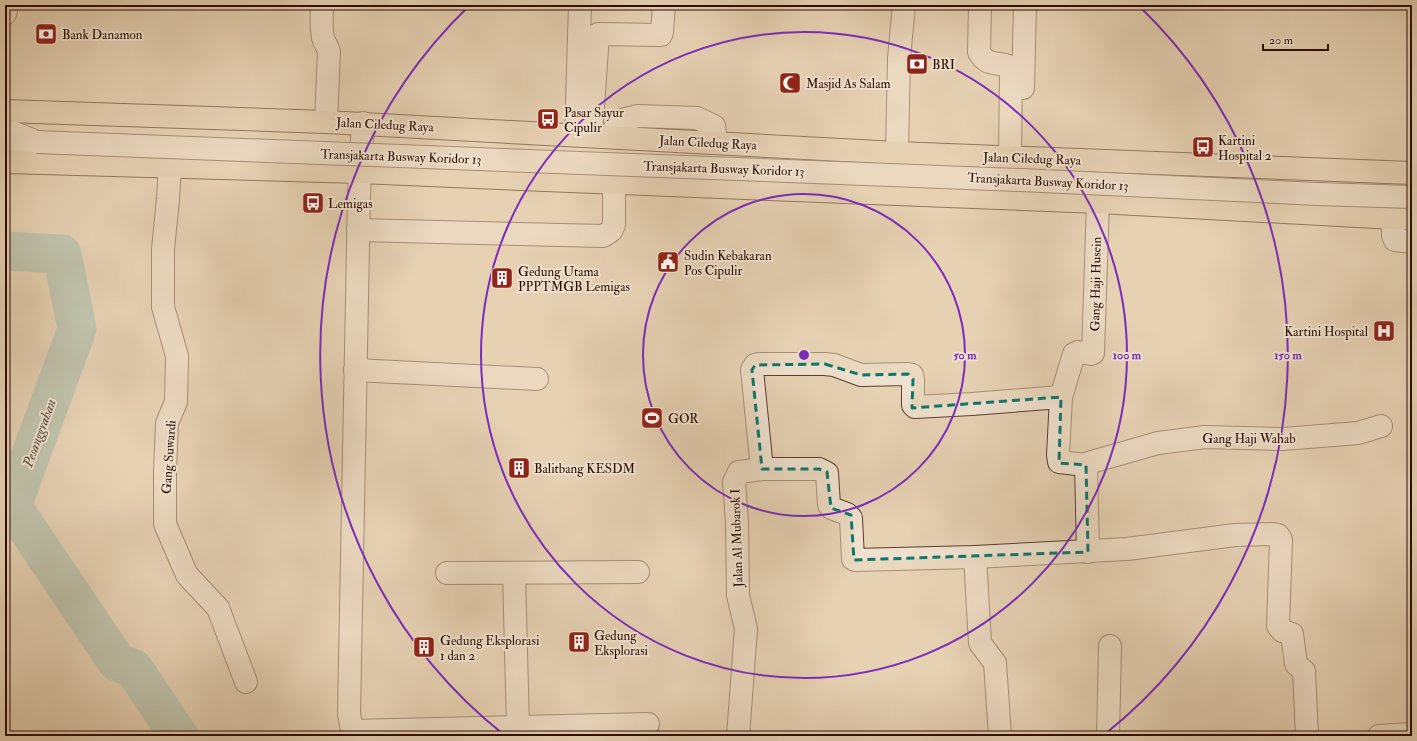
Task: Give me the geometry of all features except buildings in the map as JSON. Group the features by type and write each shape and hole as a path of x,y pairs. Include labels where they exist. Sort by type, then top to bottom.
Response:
{"main road":[{"name":"Jalan Ciledug Raya","path":"5,111 362,123 897,153 1404,172"},
{"path":"675,185 677,140"},
{"path":"1097,161 1098,202"},
{"path":"5,162 360,172 614,182 1098,202 1403,219 1404,172"}],"street":[{"path":"5,14 7,5"},
{"path":"322,5 324,42 327,44 329,52 326,122"},
{"path":"580,5 589,33 591,136 622,120 638,116 677,117 697,118 714,126 716,142"},
{"path":"589,33 661,35 664,5"},
{"path":"897,153 899,58 904,5"},
{"path":"980,5 979,52 987,62 1011,67 1015,157"},
{"path":"1015,157 1025,5"},
{"path":"677,117 677,140"},
{"path":"362,123 358,230 349,714 352,733 648,724"},
{"name":"Transjakarta Busway Koridor 13","path":"5,129 37,142"},
{"name":"Transjakarta Busway Koridor 13","path":"5,151 37,142 1021,180 1412,197"},
{"name":"Gang Suwardi","path":"170,166 163,249 163,307 177,356 176,402 167,423 165,524 187,575 218,608 246,682"},
{"path":"358,230 603,236 610,231 614,225 614,182"},
{"name":"Gang Haji Husein","path":"1086,465 1059,462 1058,455 1061,397 1074,354 1075,352 1093,353 1096,216 1098,202"},
{"path":"1403,219 1393,236 1395,240 1412,242"},
{"path":"1061,397 915,407 912,405 913,379 912,375 908,374 861,375 834,365 759,364 755,365 752,370 762,469 819,469 827,473 829,505 831,508 848,514 851,518 854,560 1088,552 1127,549 1235,535 1278,535 1281,540 1278,626 1282,631 1292,634 1296,664 1304,671 1307,736"},
{"path":"355,370 537,379"},
{"name":"Gang Haji Wahab","path":"1086,465 1096,460 1158,443 1205,436 1284,439 1358,433 1381,426"},
{"path":"1086,465 1088,552"},
{"name":"Jalan Al Mubarok I","path":"738,736 746,629 738,595 737,522 734,482 739,472 762,469"},
{"path":"975,557 980,643 995,663 1000,736"},
{"path":"447,573 638,572"},
{"path":"514,573 518,728"},
{"path":"1108,736 1110,646"},
{"path":"1380,736 1412,734"}],"highlighted area":[{"path":"825,364 861,375 908,374 913,379 912,408 1061,397 1059,463 1086,465 1088,552 854,560 851,515 831,508 827,472 819,469 762,469 752,370 755,365"}],"waterway":[{"name":"Pesanggrahan","path":"5,251 62,254 77,329 12,506 117,662 134,669 179,736"}],"place":[{"name":"Bank Danamon","path":"46,34"},
{"name":"BRI","path":"917,64"},
{"name":"Masjid As Salam","path":"790,83"},
{"name":"Pasar Sayur Cipulir","path":"548,119"},
{"name":"Kartini Hospital 2","path":"1203,147"},
{"name":"Lemigas","path":"313,203"},
{"name":"Sudin Kebakaran Pos Cipulir","path":"668,262"},
{"name":"Gedung Utama PPPTMGB Lemigas","path":"502,278"},
{"name":"Kartini Hospital","path":"1384,331"},
{"name":"GOR","path":"652,418"},
{"name":"Balitbang KESDM","path":"519,468"},
{"name":"Gedung Eksplorasi","path":"579,642"},
{"name":"Gedung Eksplorasi 1 dan 2","path":"424,647"}]}
